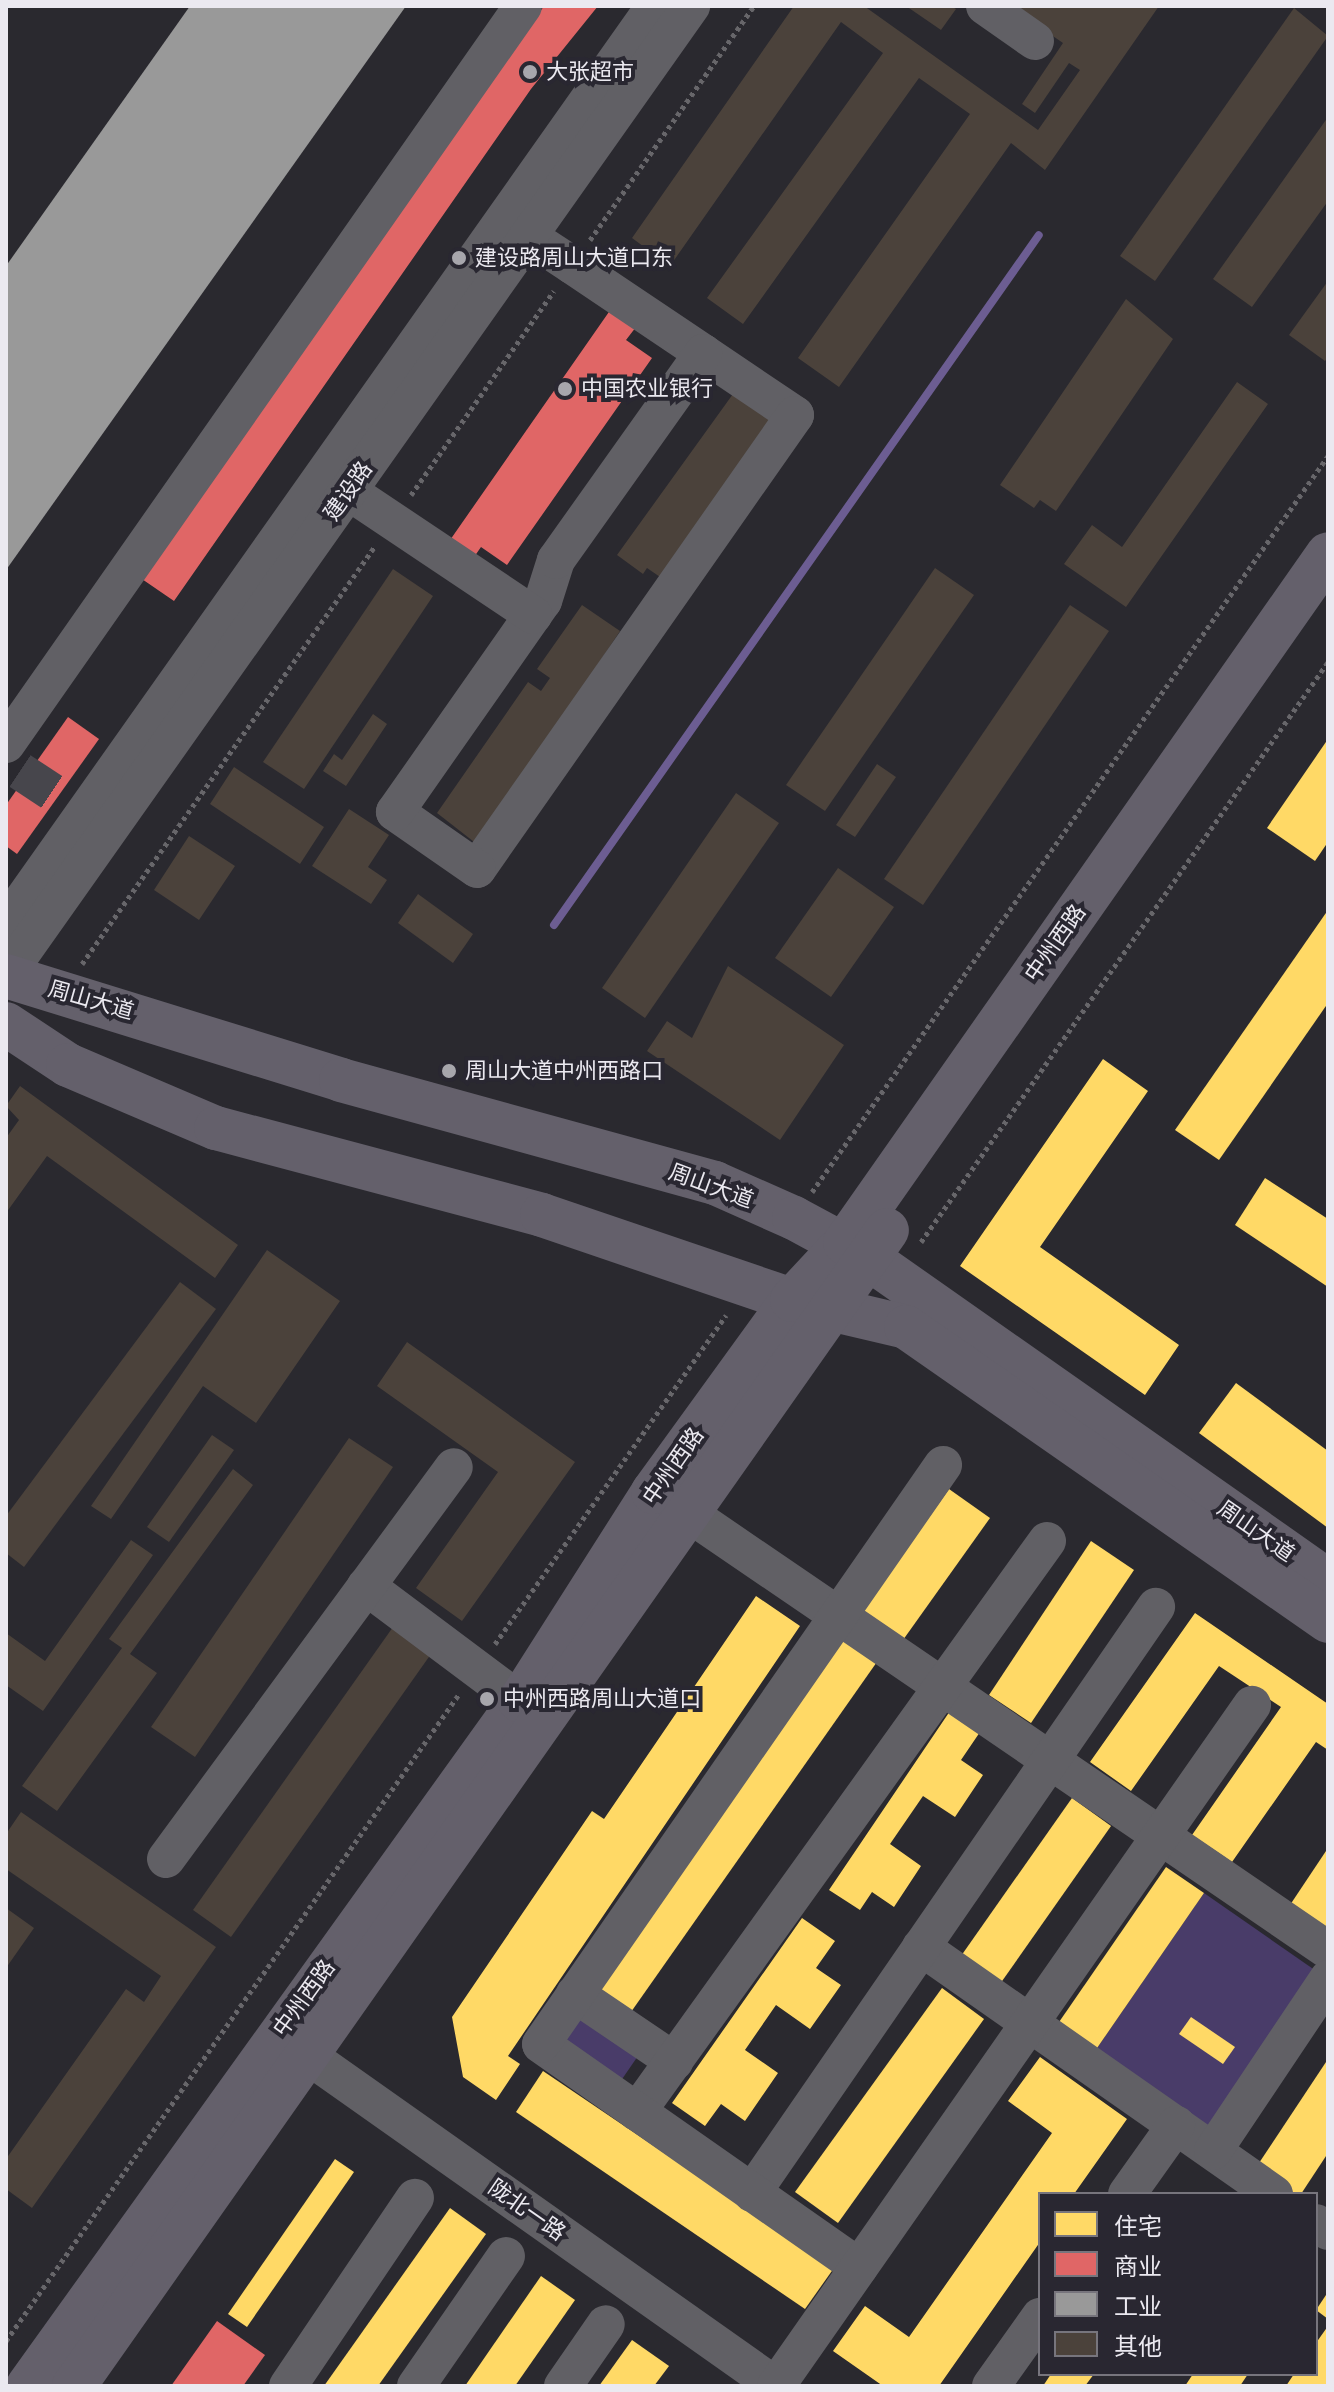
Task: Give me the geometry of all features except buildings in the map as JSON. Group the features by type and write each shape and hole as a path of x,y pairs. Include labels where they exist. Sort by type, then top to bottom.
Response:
{"main road":[{"name":"中州西路","path":"856,1250 1328,554"},
{"name":"中州西路","path":"74,2386 292,2044 520,1701 653,1492 856,1250 1328,601"},
{"name":"周山大道","path":"6,976 341,1080 715,1183 794,1218 856,1250 1328,1581"},
{"name":"周山大道","path":"6,1024 68,1065 216,1128 542,1215 812,1305 906,1327 1328,1621"},
{"name":"中州西路","path":"28,2386 292,2044 688,1513 812,1305"}],"street":[{"path":"11,758 523,6"},
{"name":"建设路","path":"6,924 86,816 655,6"},
{"name":"建设路","path":"6,976 86,816 348,491 691,6"},
{"path":"985,6 1035,41"},
{"path":"528,236 703,353 795,415 477,869 395,812 533,615 556,560 703,353"},
{"path":"348,491 533,615"},
{"path":"859,2267 541,2044 943,1465"},
{"path":"166,1859 454,1467"},
{"path":"688,1513 1328,1950"},
{"path":"637,2112 1047,1541"},
{"path":"366,1586 520,1701"},
{"path":"752,2193 1156,1607"},
{"path":"776,2386 1252,1705"},
{"path":"921,1947 1271,2192"},
{"path":"1213,2151 1328,1979"},
{"path":"575,1994 674,2061"},
{"name":"陇北一路","path":"292,2044 776,2386"},
{"path":"1128,2192 1176,2125"},
{"path":"288,2386 415,2198"},
{"path":"416,2386 506,2256"},
{"path":"991,2386 1038,2320"},
{"path":"563,2386 606,2324"}],"path":[{"path":"794,1218 1328,456"},
{"path":"6,2341 747,1284"}],"shaded area":[{"path":"1204,1893 1319,1973 1210,2131 1095,2051"},
{"path":"581,2012 640,2053 618,2085 559,2044"}],"waterway":[{"path":"554,925 1039,235"}],"tunnel":[{"path":"20,771 64,800"}],"place":[{"name":"大张超市","path":"530,72"},
{"name":"建设路周山大道口东","path":"459,258"},
{"name":"中国农业银行","path":"565,389"},
{"name":"周山大道中州西路口","path":"449,1071"},
{"name":"中州西路周山大道口","path":"487,1699"}]}
